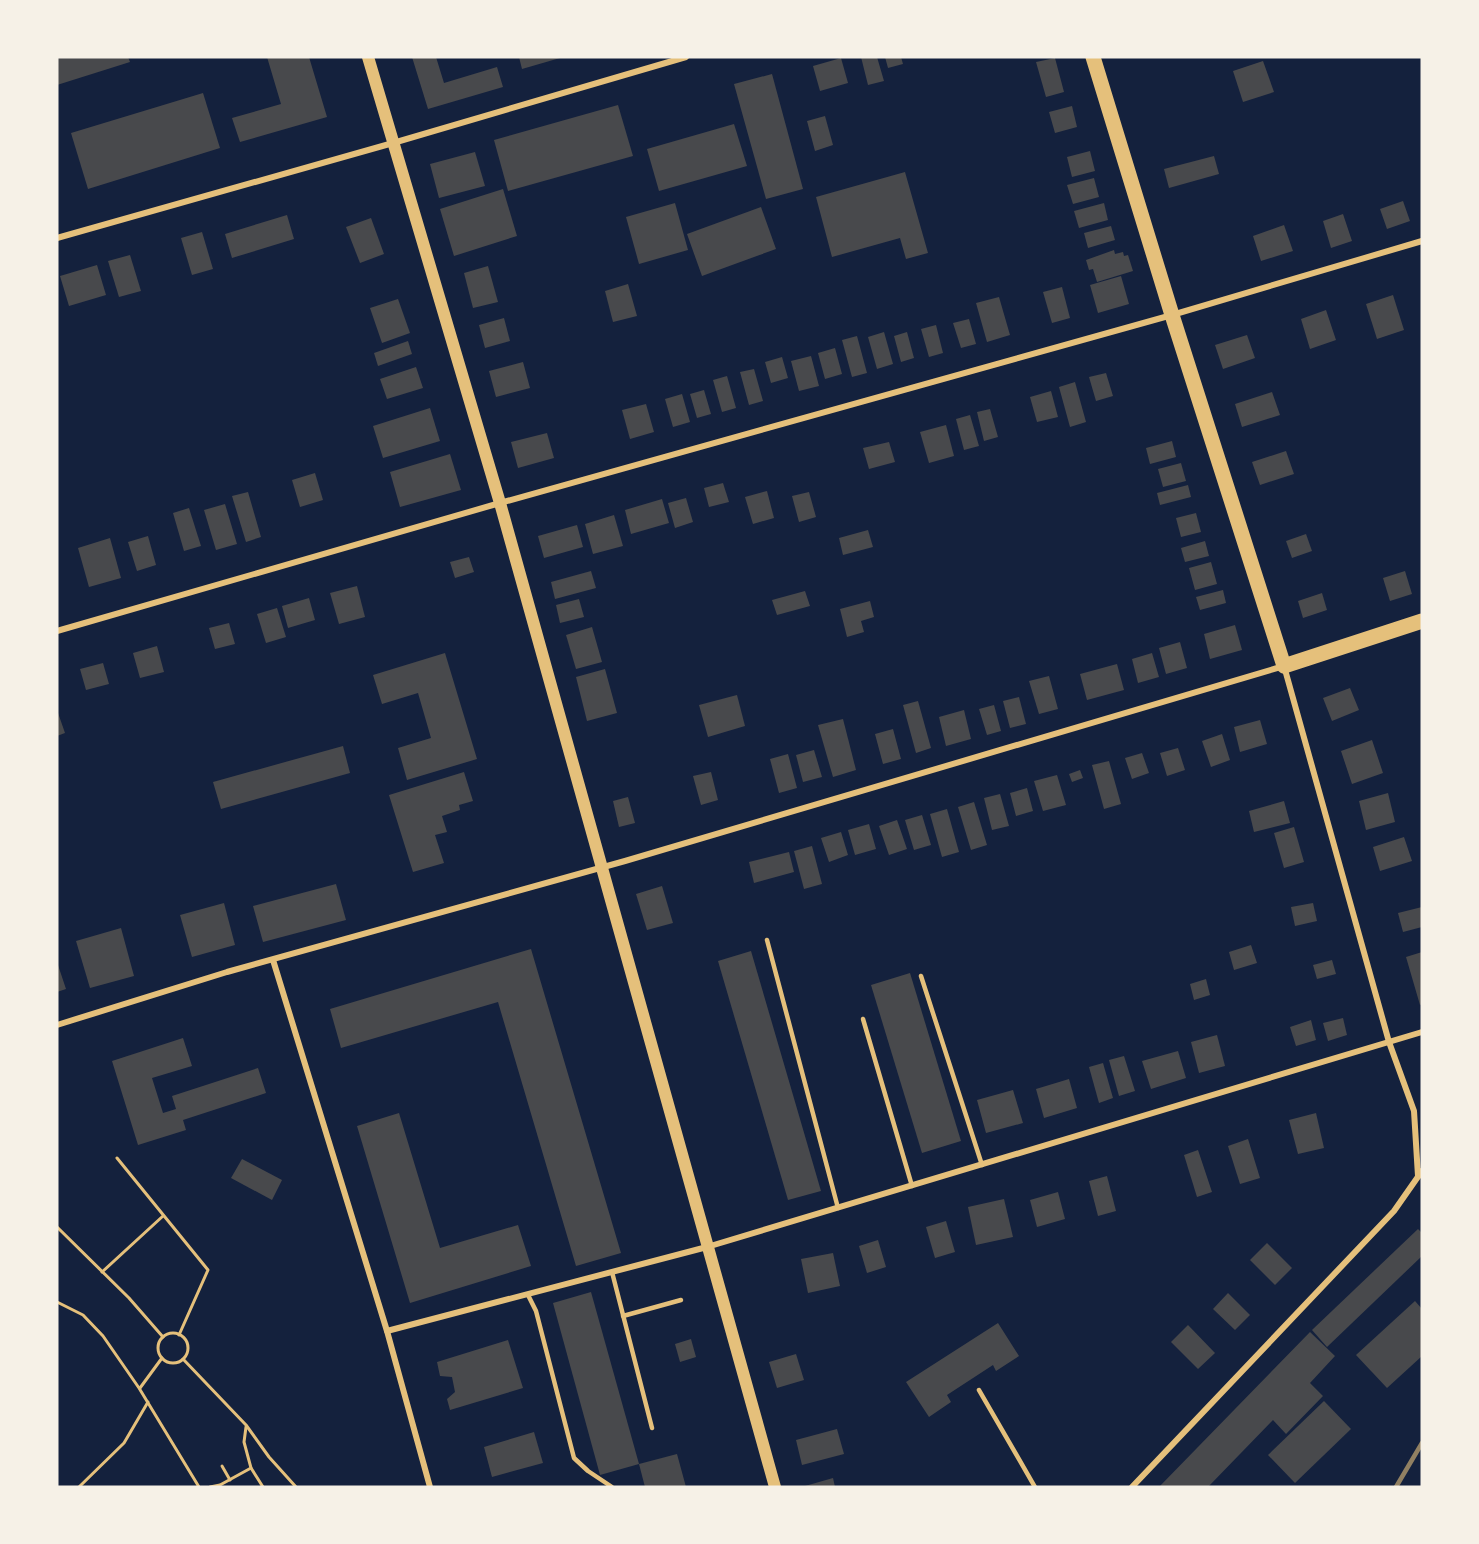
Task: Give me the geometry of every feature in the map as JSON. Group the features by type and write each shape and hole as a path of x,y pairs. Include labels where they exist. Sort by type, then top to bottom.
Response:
{"main road":[{"path":"368,57 500,503 775,1487"},
{"path":"1093,57 1172,315 1284,666 1422,621"}],"street":[{"path":"57,238 686,57"},
{"path":"57,631 500,503 1172,315 1422,241"},
{"path":"57,1025 172,989 601,867 1284,666 1389,1042 1414,1111 1420,1176 1394,1211 1132,1487"},
{"path":"273,960 387,1331 430,1487"},
{"path":"387,1331 707,1247 1422,1032"}],"lane":[{"path":"767,940 838,1208"},
{"path":"921,976 982,1166"},
{"path":"863,1019 912,1186"},
{"path":"612,1272 652,1428"},
{"path":"528,1294 536,1311 574,1458 588,1471 612,1487"},
{"path":"623,1316 681,1300"},
{"path":"979,1390 1035,1487"}],"path":[{"path":"117,1158 208,1270 179,1335"},
{"path":"102,1272 164,1216"},
{"path":"57,1227 163,1337"},
{"path":"57,1302 83,1315 103,1336 140,1389 199,1487"},
{"path":"174,1333 179,1335 187,1343 188,1349 183,1359 172,1363 162,1358 158,1347 163,1337 174,1333"},
{"path":"140,1389 162,1358"},
{"path":"183,1359 246,1425 296,1487"},
{"path":"82,1486 124,1443 148,1402"},
{"path":"246,1425 244,1442 251,1468 264,1487"},
{"path":"222,1466 230,1480"},
{"path":"210,1487 220,1485 251,1468"}],"building":[{"path":"57,57 128,57 130,62 57,85"},
{"path":"267,57 309,57 327,117 240,142 232,118 281,104"},
{"path":"412,57 436,57 444,83 497,67 503,87 428,109"},
{"path":"519,57 560,57 560,58 522,69"},
{"path":"861,57 877,57 884,81 868,85"},
{"path":"885,57 901,57 903,64 888,68"},
{"path":"841,58 848,83 820,91 813,66"},
{"path":"1055,58 1064,92 1046,97 1036,62"},
{"path":"1263,61 1274,92 1243,102 1233,71"},
{"path":"772,74 803,189 766,199 734,84"},
{"path":"203,93 220,148 88,189 71,133"},
{"path":"618,105 633,156 508,191 494,140"},
{"path":"1072,106 1077,127 1055,133 1049,112"},
{"path":"825,116 833,145 815,151 807,121"},
{"path":"734,124 747,166 659,191 647,149"},
{"path":"1090,151 1095,171 1072,177 1067,157"},
{"path":"475,152 485,186 439,198 430,164"},
{"path":"1214,156 1219,174 1169,188 1164,169"},
{"path":"905,172 928,253 906,259 900,238 832,257 816,197"},
{"path":"1094,178 1099,197 1073,204 1067,185"},
{"path":"503,189 517,236 454,256 440,209"},
{"path":"1403,201 1410,221 1387,229 1380,209"},
{"path":"675,203 688,250 639,264 626,217"},
{"path":"1104,203 1108,220 1079,228 1074,211"},
{"path":"761,207 776,249 702,276 687,234"},
{"path":"1343,214 1352,241 1331,248 1323,221"},
{"path":"287,215 294,239 232,258 225,234"},
{"path":"371,218 384,254 360,263 346,227"},
{"path":"1284,225 1293,251 1261,261 1253,236"},
{"path":"1111,226 1115,240 1088,248 1084,233"},
{"path":"202,232 213,269 192,275 181,238"},
{"path":"1114,250 1115,254 1123,252 1124,256 1128,255 1133,271 1097,282 1093,269 1089,270 1086,260"},
{"path":"130,255 141,291 119,297 108,261"},
{"path":"97,265 106,295 69,306 60,276"},
{"path":"488,266 498,302 473,308 464,273"},
{"path":"1121,276 1129,304 1098,313 1090,285"},
{"path":"628,284 637,316 613,322 605,291"},
{"path":"1062,287 1070,318 1052,323 1043,292"},
{"path":"1393,295 1404,330 1377,339 1366,304"},
{"path":"999,297 1010,335 987,342 976,303"},
{"path":"398,299 410,333 382,343 370,308"},
{"path":"1326,310 1336,340 1310,349 1301,319"},
{"path":"504,318 510,341 485,348 479,325"},
{"path":"969,319 976,344 961,348 953,323"},
{"path":"936,325 943,353 929,357 921,329"},
{"path":"884,332 893,364 877,369 868,337"},
{"path":"907,332 914,358 901,362 894,336"},
{"path":"1247,335 1255,358 1223,369 1215,345"},
{"path":"857,336 867,373 852,377 842,340"},
{"path":"408,341 412,354 378,366 374,353"},
{"path":"835,348 842,374 825,379 818,353"},
{"path":"811,356 819,386 799,391 791,361"},
{"path":"782,357 788,378 771,383 765,362"},
{"path":"523,362 530,388 496,397 489,371"},
{"path":"416,367 423,388 387,399 380,379"},
{"path":"754,369 763,401 749,405 740,372"},
{"path":"1106,373 1113,396 1096,401 1089,377"},
{"path":"727,376 736,408 722,412 713,380"},
{"path":"1075,382 1086,422 1070,427 1059,387"},
{"path":"704,390 711,414 697,418 690,394"},
{"path":"1051,391 1058,417 1037,422 1030,397"},
{"path":"1272,392 1280,415 1242,427 1235,404"},
{"path":"682,394 690,422 673,427 665,399"},
{"path":"646,404 654,432 630,439 622,410"},
{"path":"430,408 440,441 383,458 373,426"},
{"path":"990,409 998,437 984,441 977,412"},
{"path":"970,415 979,446 964,450 956,419"},
{"path":"946,425 954,456 929,463 920,432"},
{"path":"547,433 554,458 518,468 511,442"},
{"path":"1172,441 1176,457 1150,464 1146,448"},
{"path":"889,442 895,462 869,469 863,448"},
{"path":"1286,451 1294,474 1260,485 1252,462"},
{"path":"450,454 461,490 400,507 390,472"},
{"path":"1181,463 1186,481 1163,487 1158,469"},
{"path":"315,473 323,500 300,507 292,480"},
{"path":"723,483 729,502 709,507 704,488"},
{"path":"1188,485 1191,497 1160,505 1157,493"},
{"path":"767,491 774,518 753,524 745,497"},
{"path":"248,492 261,537 246,542 232,496"},
{"path":"809,492 816,517 799,522 792,496"},
{"path":"686,498 693,522 675,528 668,503"},
{"path":"662,499 669,523 631,534 625,510"},
{"path":"225,504 237,544 216,550 204,510"},
{"path":"189,508 201,546 184,551 173,513"},
{"path":"1196,513 1201,532 1181,537 1176,518"},
{"path":"614,515 623,546 593,554 585,524"},
{"path":"577,525 583,547 544,558 538,536"},
{"path":"868,530 873,547 843,555 839,538"},
{"path":"1306,534 1312,551 1292,558 1286,541"},
{"path":"148,536 156,565 137,571 128,542"},
{"path":"110,538 121,578 89,587 78,548"},
{"path":"1205,541 1209,556 1185,562 1181,548"},
{"path":"469,557 474,572 455,578 450,562"},
{"path":"1211,562 1217,584 1195,590 1189,568"},
{"path":"591,571 596,588 555,599 551,582"},
{"path":"1405,571 1412,594 1390,601 1383,578"},
{"path":"357,586 365,617 339,624 330,593"},
{"path":"1223,590 1226,603 1200,610 1196,597"},
{"path":"805,591 810,606 777,615 772,600"},
{"path":"1322,593 1327,610 1303,618 1298,601"},
{"path":"309,598 315,620 288,628 282,606"},
{"path":"579,599 584,617 560,623 556,605"},
{"path":"870,601 874,617 861,621 864,632 847,637 840,609"},
{"path":"277,608 286,637 266,643 257,614"},
{"path":"229,623 235,644 215,649 209,628"},
{"path":"1235,625 1242,650 1210,659 1204,634"},
{"path":"592,627 602,662 576,669 566,635"},
{"path":"1180,642 1187,668 1166,674 1159,648"},
{"path":"157,646 164,672 140,678 133,653"},
{"path":"445,653 477,759 407,780 398,748 431,738 418,693 382,704 373,675"},
{"path":"1152,653 1159,677 1138,683 1132,659"},
{"path":"103,663 109,684 86,690 80,669"},
{"path":"1117,664 1124,690 1087,700 1080,674"},
{"path":"605,669 617,713 587,721 576,677"},
{"path":"1049,676 1058,709 1039,714 1029,681"},
{"path":"1350,688 1359,710 1332,721 1323,698"},
{"path":"737,695 745,726 708,737 699,705"},
{"path":"1019,697 1026,724 1010,728 1003,701"},
{"path":"918,701 931,748 916,753 903,705"},
{"path":"994,705 1001,731 987,735 979,709"},
{"path":"57,710 65,733 57,736"},
{"path":"964,710 971,739 946,746 939,717"},
{"path":"843,719 856,770 833,777 818,725"},
{"path":"1260,720 1267,744 1240,752 1234,727"},
{"path":"893,729 901,759 883,764 875,734"},
{"path":"1222,734 1230,760 1211,767 1202,741"},
{"path":"1372,740 1383,773 1352,784 1341,751"},
{"path":"343,746 350,773 221,809 213,782"},
{"path":"1178,748 1185,770 1167,776 1160,753"},
{"path":"814,750 822,777 803,782 796,755"},
{"path":"1142,753 1149,773 1132,779 1125,758"},
{"path":"788,754 797,788 779,793 770,759"},
{"path":"1109,761 1121,804 1104,809 1092,765"},
{"path":"1080,770 1083,778 1072,782 1069,774"},
{"path":"464,772 473,801 459,805 460,810 442,816 447,832 435,835 444,863 413,872 389,795"},
{"path":"711,772 718,800 701,805 693,776"},
{"path":"1057,775 1066,805 1043,811 1034,781"},
{"path":"1027,788 1033,811 1016,816 1010,793"},
{"path":"1388,793 1395,822 1366,830 1359,801"},
{"path":"1000,794 1009,826 992,830 984,798"},
{"path":"628,797 635,823 619,827 613,801"},
{"path":"1284,801 1290,823 1254,832 1249,811"},
{"path":"974,802 987,845 971,850 958,807"},
{"path":"947,809 959,852 942,857 930,814"},
{"path":"922,815 931,845 914,850 905,820"},
{"path":"897,820 907,849 889,855 879,826"},
{"path":"869,824 876,849 855,855 848,830"},
{"path":"1294,827 1304,862 1284,868 1274,833"},
{"path":"841,832 848,855 829,862 821,838"},
{"path":"1404,837 1412,861 1380,871 1373,847"},
{"path":"812,846 822,884 804,889 794,851"},
{"path":"789,852 794,872 754,883 749,862"},
{"path":"336,884 346,920 263,942 253,906"},
{"path":"662,886 673,923 647,930 636,894"},
{"path":"224,903 235,945 192,957 180,915"},
{"path":"1313,903 1317,921 1295,926 1291,907"},
{"path":"1422,907 1422,927 1403,932 1398,913"},
{"path":"121,928 134,976 90,988 76,941"},
{"path":"1251,945 1257,963 1234,970 1229,952"},
{"path":"531,949 621,1253 576,1266 498,1002 341,1048 330,1009"},
{"path":"751,951 821,1191 788,1200 718,961"},
{"path":"1422,952 1422,1004 1420,1005 1406,957"},
{"path":"1332,960 1336,974 1317,979 1313,965"},
{"path":"57,962 66,989 57,992"},
{"path":"910,973 961,1141 922,1153 871,985"},
{"path":"1206,979 1210,995 1194,1000 1190,984"},
{"path":"1343,1018 1347,1035 1328,1041 1323,1023"},
{"path":"1311,1020 1316,1040 1296,1046 1290,1027"},
{"path":"1217,1035 1225,1066 1199,1073 1191,1042"},
{"path":"183,1038 192,1066 152,1078 163,1113 176,1109 172,1096 258,1068 266,1093 183,1120 186,1130 138,1145 112,1061"},
{"path":"1178,1051 1186,1078 1151,1089 1142,1061"},
{"path":"1124,1056 1135,1091 1119,1096 1109,1060"},
{"path":"1103,1063 1113,1098 1099,1103 1089,1067"},
{"path":"1069,1079 1077,1108 1044,1118 1036,1089"},
{"path":"1013,1090 1023,1123 986,1133 977,1100"},
{"path":"399,1113 440,1248 518,1225 531,1266 410,1303 357,1126"},
{"path":"1316,1113 1324,1148 1298,1154 1289,1120"},
{"path":"1248,1139 1260,1178 1240,1184 1228,1146"},
{"path":"1198,1150 1212,1192 1197,1197 1184,1155"},
{"path":"242,1159 282,1180 272,1200 231,1178"},
{"path":"1107,1176 1116,1211 1098,1216 1089,1181"},
{"path":"1058,1192 1065,1219 1037,1227 1030,1200"},
{"path":"1004,1199 1013,1237 976,1245 968,1207"},
{"path":"946,1221 955,1252 935,1258 926,1227"},
{"path":"1418,1229 1422,1233 1422,1256 1327,1347 1312,1330"},
{"path":"878,1240 886,1267 867,1273 859,1246"},
{"path":"1267,1243 1292,1268 1275,1285 1250,1260"},
{"path":"833,1253 840,1286 808,1293 801,1259"},
{"path":"591,1292 639,1464 600,1475 553,1303"},
{"path":"1228,1293 1250,1315 1235,1330 1213,1309"},
{"path":"1415,1301 1422,1309 1422,1356 1387,1388 1356,1355"},
{"path":"998,1323 1019,1356 996,1371 993,1365 947,1395 951,1402 929,1417 906,1382"},
{"path":"1188,1325 1215,1353 1198,1369 1171,1342"},
{"path":"1310,1332 1335,1356 1310,1383 1323,1396 1286,1434 1273,1420 1208,1487 1159,1487"},
{"path":"691,1339 696,1357 680,1362 675,1344"},
{"path":"508,1340 523,1388 450,1410 447,1399 455,1392 452,1377 440,1376 437,1362"},
{"path":"796,1354 804,1380 777,1388 769,1362"},
{"path":"1324,1401 1351,1429 1295,1483 1268,1455"},
{"path":"837,1429 844,1454 802,1465 796,1440"},
{"path":"534,1432 543,1463 492,1477 484,1447"},
{"path":"677,1454 686,1487 645,1487 639,1464"},
{"path":"833,1478 835,1487 805,1487 805,1486"}],"railway":[{"path":"1396,1487 1422,1443"}]}
